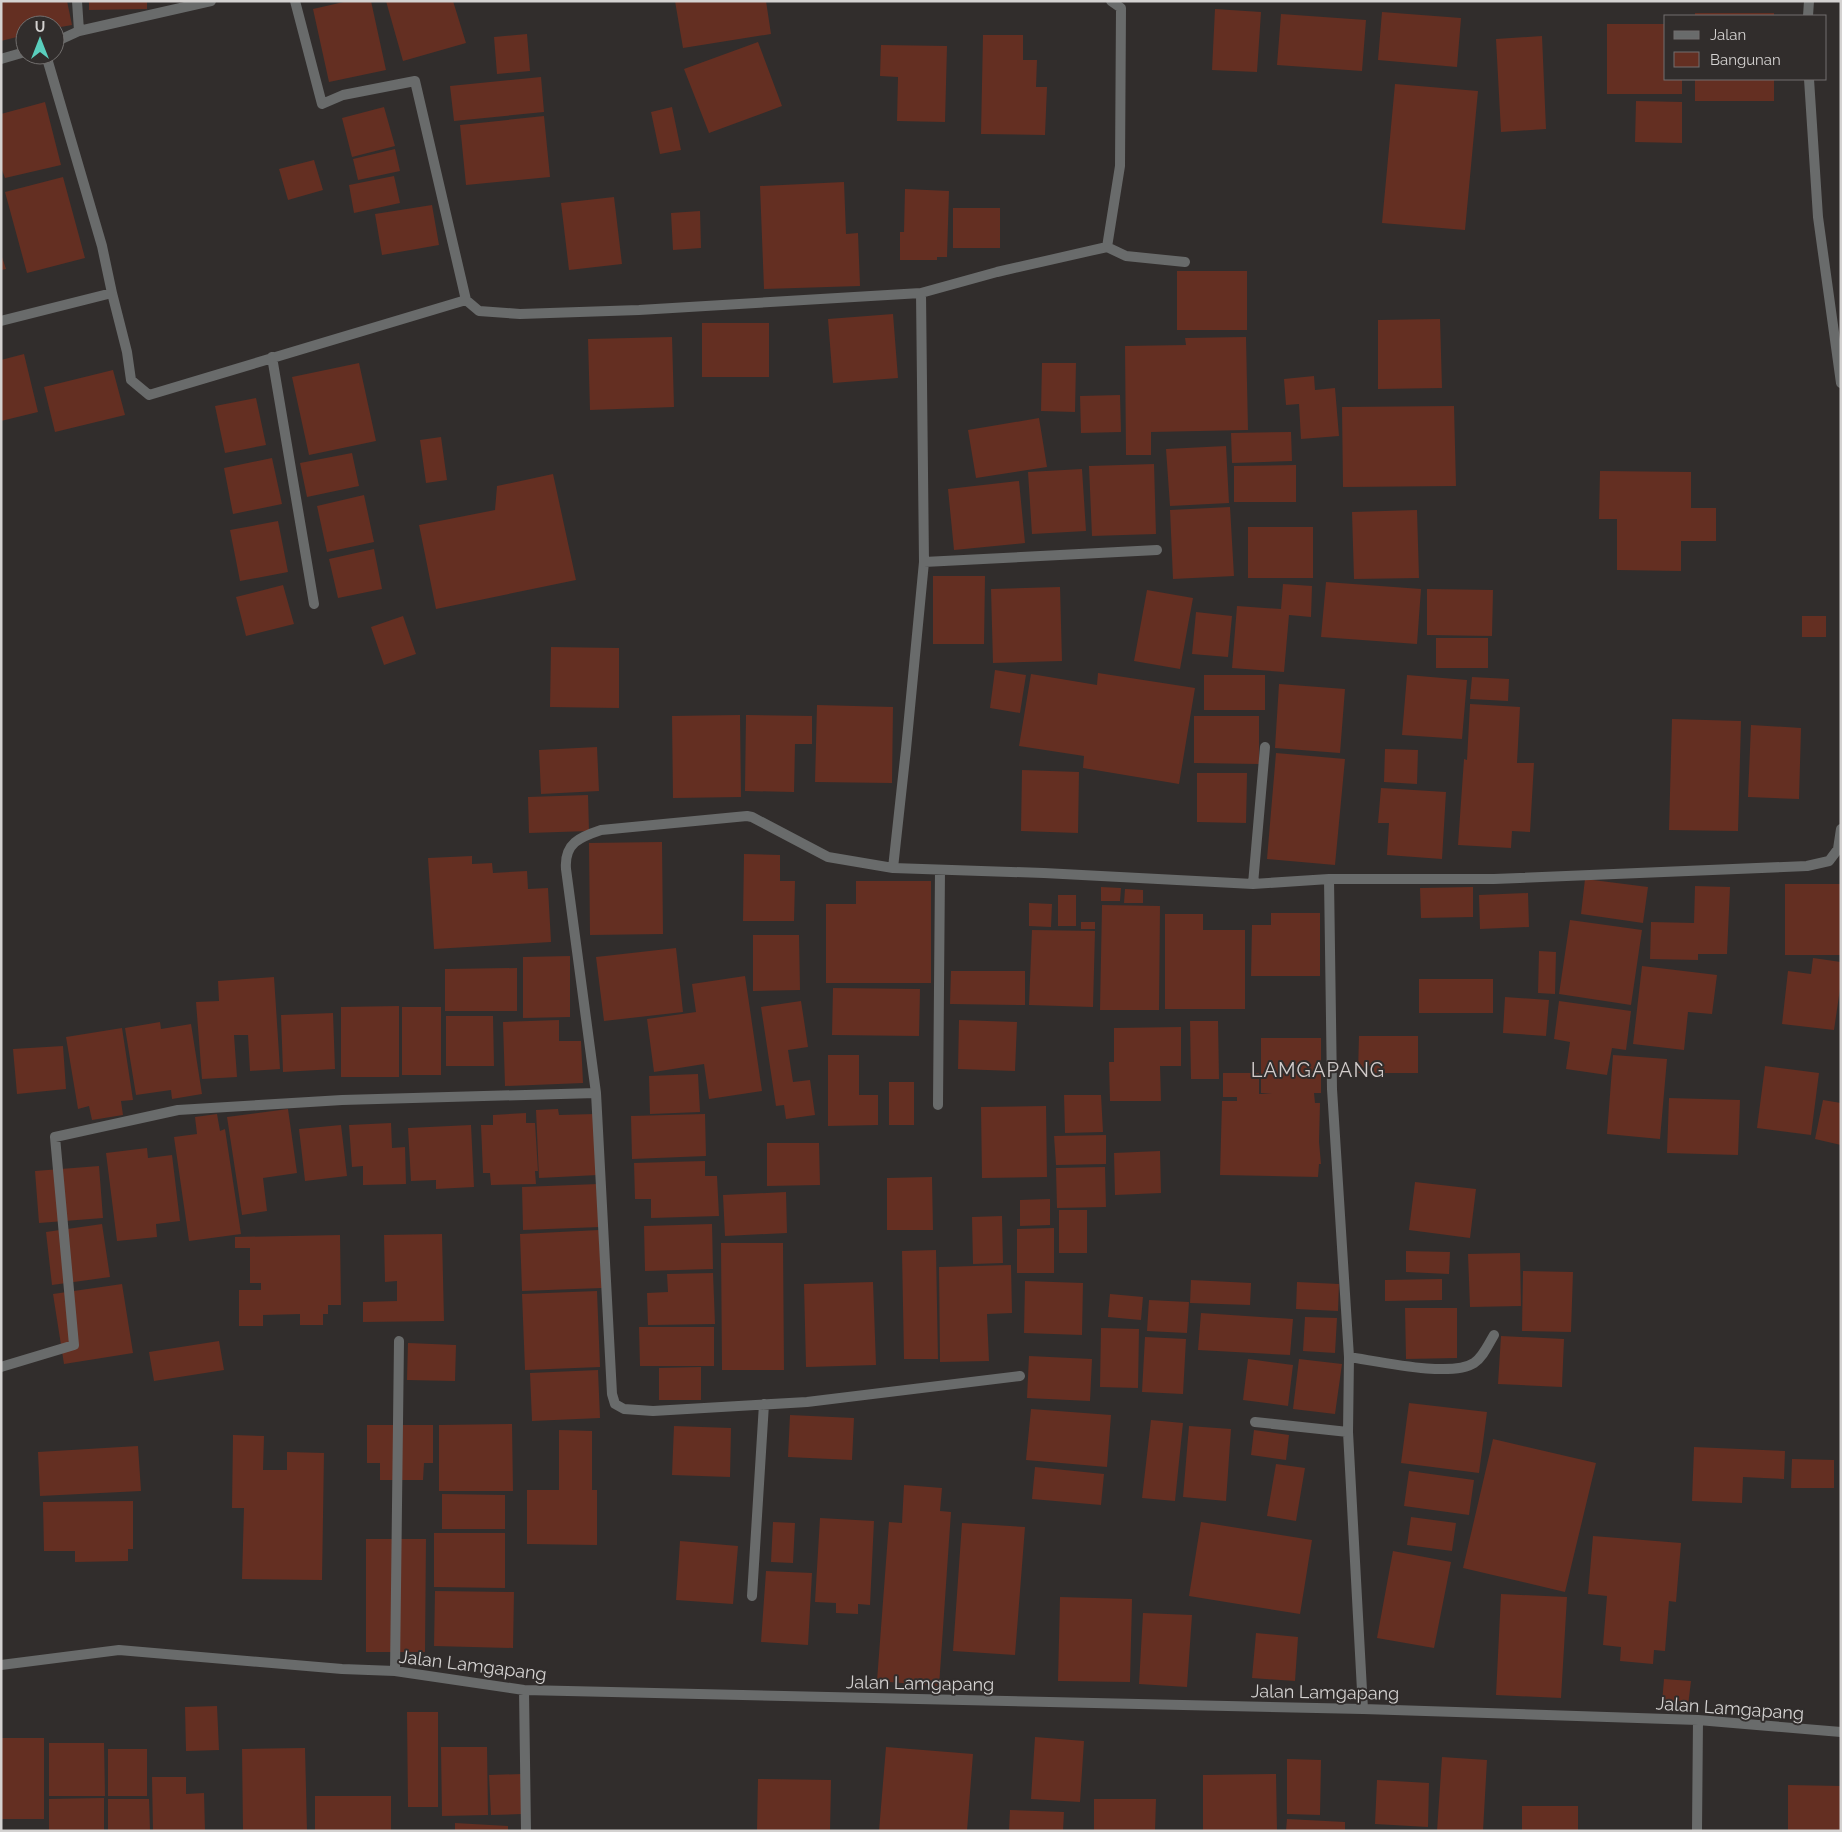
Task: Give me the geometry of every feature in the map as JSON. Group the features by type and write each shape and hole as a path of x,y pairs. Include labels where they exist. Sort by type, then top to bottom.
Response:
{"street":[{"path":"77,1 79,31"},
{"path":"65,37 79,31 211,1"},
{"path":"295,1 322,104 343,95 415,81 466,300 479,311 520,314 649,309 921,293 996,272 1108,247 1126,256 1185,262"},
{"path":"1108,247 1120,166 1121,8 1111,1"},
{"path":"1808,15 1809,1"},
{"path":"1,59 15,55"},
{"path":"49,65 102,246 132,380 148,395 466,300"},
{"path":"1809,80 1818,217 1841,383"},
{"path":"1,321 112,293"},
{"path":"893,868 924,562 921,293"},
{"path":"272,357 314,604"},
{"path":"924,562 1158,550"},
{"path":"1253,884 1265,747"},
{"path":"1020,1376 807,1402 653,1411 624,1409 615,1404 612,1394 596,1093 566,869 569,850 575,842 586,835 601,830 747,816 828,858 893,868 1044,873 1253,884 1329,879 1494,879 1807,866 1829,861 1838,849 1841,828"},
{"path":"938,1104 940,870"},
{"path":"1329,879 1332,1089 1349,1357 1348,1432 1363,1709"},
{"path":"1329,879 1363,1709"},
{"path":"1,1367 74,1346 55,1137 178,1110 342,1100 596,1093"},
{"path":"1349,1357 1423,1369 1464,1367 1473,1364 1481,1358 1494,1335"},
{"path":"396,1671 399,1341"},
{"path":"752,1596 764,1404"},
{"path":"1255,1422 1348,1432"},
{"name":"Jalan Lamgapang","path":"1,1665 119,1650 342,1669 396,1671 524,1690 1363,1709 1698,1720 1841,1732"},
{"path":"524,1690 526,1831"},
{"path":"1697,1831 1698,1720"}],"building":[{"path":"1,1 67,1 72,25 65,26 65,15 15,15 15,38 1,41"},
{"path":"89,1 147,1 147,9 89,10"},
{"path":"348,1 371,1 386,70 329,82 313,9"},
{"path":"386,1 453,1 466,43 403,61"},
{"path":"675,1 766,1 771,34 683,48"},
{"path":"1215,9 1261,12 1257,72 1212,70"},
{"path":"1382,12 1461,18 1457,67 1378,60"},
{"path":"1695,13 1774,13 1774,15 1695,15"},
{"path":"1281,14 1366,20 1362,71 1277,65"},
{"path":"1607,24 1664,24 1664,80 1682,80 1682,94 1607,94"},
{"path":"527,34 530,71 497,74 494,37"},
{"path":"983,35 1023,35 1023,60 1037,60 1036,87 1047,87 1045,135 981,134"},
{"path":"1542,36 1546,129 1501,132 1496,39"},
{"path":"758,42 782,106 709,133 684,69"},
{"path":"881,45 947,46 945,122 897,121 898,77 880,76"},
{"path":"541,77 544,112 454,121 450,86"},
{"path":"1695,80 1774,80 1774,101 1695,101"},
{"path":"1395,84 1478,91 1465,230 1382,223"},
{"path":"1636,101 1682,102 1682,143 1635,142"},
{"path":"45,102 61,165 5,178 1,167 1,114"},
{"path":"384,107 395,146 352,157 342,118"},
{"path":"672,107 681,150 660,154 651,112"},
{"path":"544,116 550,177 466,185 460,125"},
{"path":"395,149 400,171 358,180 353,159"},
{"path":"314,160 323,190 288,200 279,169"},
{"path":"394,176 400,203 354,213 349,185"},
{"path":"63,177 85,258 27,273 5,192"},
{"path":"844,182 846,234 858,233 860,286 764,289 760,186"},
{"path":"905,189 949,191 947,257 937,257 937,260 900,260 900,232 904,232"},
{"path":"614,197 622,264 569,270 561,203"},
{"path":"432,205 439,245 382,255 375,214"},
{"path":"953,208 1000,208 1000,248 953,248"},
{"path":"700,211 701,248 673,250 671,213"},
{"path":"1,254 6,269 1,270"},
{"path":"1177,271 1247,271 1247,330 1177,330"},
{"path":"893,314 898,378 833,383 828,319"},
{"path":"1440,319 1442,388 1378,389 1378,320"},
{"path":"702,323 769,323 769,377 702,377"},
{"path":"672,337 674,407 590,410 588,339"},
{"path":"1246,337 1248,430 1151,432 1151,455 1126,455 1125,346 1186,345 1185,338"},
{"path":"24,354 38,412 1,421 1,360"},
{"path":"359,363 376,441 309,455 292,377"},
{"path":"1042,363 1076,363 1075,412 1041,411"},
{"path":"113,370 125,415 55,432 44,387"},
{"path":"1314,376 1315,390 1335,388 1339,436 1301,439 1299,404 1286,405 1284,379"},
{"path":"1120,395 1121,432 1081,433 1080,396"},
{"path":"256,398 266,445 225,453 215,406"},
{"path":"1454,406 1456,486 1343,487 1342,407"},
{"path":"1039,418 1047,467 976,478 968,430"},
{"path":"1291,432 1292,461 1232,463 1231,433"},
{"path":"441,437 447,480 426,483 420,440"},
{"path":"1226,446 1229,503 1170,506 1166,449"},
{"path":"352,453 359,486 307,497 300,463"},
{"path":"272,458 282,504 233,514 224,468"},
{"path":"1154,464 1156,534 1092,536 1089,466"},
{"path":"1296,465 1296,502 1234,502 1234,466"},
{"path":"1082,469 1086,531 1032,534 1028,472"},
{"path":"1600,471 1691,472 1691,508 1716,508 1716,541 1681,541 1681,571 1617,570 1617,519 1599,519"},
{"path":"553,474 576,580 436,609 419,525 495,510 497,486"},
{"path":"1019,481 1025,543 954,550 948,489"},
{"path":"364,495 374,542 327,552 317,506"},
{"path":"1230,507 1234,576 1173,579 1170,510"},
{"path":"1417,510 1419,578 1354,579 1352,512"},
{"path":"278,521 288,572 240,581 230,530"},
{"path":"1248,527 1313,527 1313,578 1248,578"},
{"path":"374,549 382,589 338,598 329,559"},
{"path":"933,576 985,576 984,644 933,644"},
{"path":"1326,582 1421,589 1417,644 1321,637"},
{"path":"1283,584 1312,586 1311,617 1289,615 1284,672 1232,668 1237,606 1281,609"},
{"path":"283,585 294,624 246,636 236,597"},
{"path":"1060,587 1062,661 993,663 991,589"},
{"path":"1427,589 1493,590 1492,636 1427,635"},
{"path":"1147,590 1193,598 1180,669 1134,661"},
{"path":"1196,612 1232,616 1228,657 1192,654"},
{"path":"403,616 416,654 384,665 371,627"},
{"path":"1802,616 1826,616 1826,637 1802,637"},
{"path":"1436,638 1488,638 1488,668 1436,668"},
{"path":"551,647 619,648 619,708 550,707"},
{"path":"995,670 1026,675 1020,713 990,708"},
{"path":"1098,673 1195,688 1179,784 1083,768 1084,756 1019,746 1031,674 1097,685"},
{"path":"1204,675 1265,675 1265,710 1204,710"},
{"path":"1407,675 1467,680 1462,739 1402,735"},
{"path":"1472,677 1509,679 1508,701 1470,699"},
{"path":"1279,684 1345,689 1340,753 1275,748"},
{"path":"1470,704 1520,707 1517,763 1534,763 1530,832 1512,831 1511,848 1458,845 1464,759 1467,760"},
{"path":"817,705 893,707 892,783 815,782"},
{"path":"740,715 741,797 673,798 672,716"},
{"path":"746,715 812,716 812,744 795,744 794,792 745,791"},
{"path":"1194,716 1259,716 1259,764 1194,763"},
{"path":"1672,719 1741,721 1738,831 1669,830"},
{"path":"1751,725 1801,728 1799,799 1748,797"},
{"path":"597,747 599,791 541,794 539,750"},
{"path":"1385,749 1418,750 1417,784 1384,782"},
{"path":"1276,753 1345,759 1335,865 1267,859"},
{"path":"1022,770 1079,772 1078,833 1021,831"},
{"path":"1197,773 1247,773 1246,823 1197,822"},
{"path":"1381,788 1446,792 1442,859 1387,855 1389,823 1378,823"},
{"path":"588,795 589,831 529,833 528,797"},
{"path":"662,842 663,934 590,935 589,843"},
{"path":"744,854 780,855 780,881 795,881 794,921 743,921"},
{"path":"472,856 472,864 492,863 493,873 527,871 528,889 548,888 551,942 434,949 428,858"},
{"path":"1585,879 1648,887 1643,923 1581,914"},
{"path":"856,881 931,881 931,983 826,983 826,904 856,904"},
{"path":"1785,884 1841,884 1841,955 1785,955"},
{"path":"1695,886 1730,887 1727,954 1698,954 1698,960 1650,959 1651,922 1694,923"},
{"path":"1101,887 1121,888 1120,901 1101,901"},
{"path":"1473,887 1473,917 1421,918 1420,888"},
{"path":"1125,889 1143,890 1143,903 1124,903"},
{"path":"1528,893 1529,927 1480,929 1479,895"},
{"path":"1058,895 1076,895 1076,926 1058,926"},
{"path":"1029,903 1052,904 1051,927 1029,926"},
{"path":"1102,905 1160,906 1159,1010 1100,1010"},
{"path":"1271,913 1320,913 1320,976 1251,976 1252,925 1271,925"},
{"path":"1165,914 1203,914 1203,930 1245,930 1245,1009 1165,1009"},
{"path":"1570,920 1642,930 1631,1005 1559,994"},
{"path":"1081,922 1095,922 1095,929 1081,929"},
{"path":"1032,930 1095,931 1093,1007 1029,1005"},
{"path":"753,935 799,935 800,990 753,991"},
{"path":"676,948 683,1012 604,1021 596,957"},
{"path":"1539,951 1556,952 1555,994 1538,993"},
{"path":"570,956 570,1017 523,1018 523,957"},
{"path":"1813,958 1841,962 1841,982 1834,1030 1782,1024 1788,971 1811,974"},
{"path":"1642,966 1717,975 1712,1014 1688,1012 1684,1050 1633,1044"},
{"path":"517,968 517,1011 445,1011 445,969"},
{"path":"951,971 1025,971 1025,1005 950,1004"},
{"path":"745,976 762,1091 709,1099 704,1064 654,1072 647,1019 696,1012 692,984"},
{"path":"274,977 280,1069 250,1071 248,1035 234,1035 237,1077 202,1079 196,1002 219,1001 218,981"},
{"path":"1419,979 1493,979 1493,1013 1419,1013"},
{"path":"833,988 920,989 919,1036 832,1035"},
{"path":"1505,997 1549,1000 1546,1036 1503,1033"},
{"path":"801,1001 808,1047 788,1050 793,1082 810,1080 815,1115 786,1119 784,1105 776,1106 761,1007"},
{"path":"1559,1001 1631,1011 1626,1050 1612,1048 1607,1075 1566,1069 1570,1042 1554,1039"},
{"path":"399,1006 399,1077 341,1077 341,1007"},
{"path":"402,1007 441,1007 441,1075 402,1075"},
{"path":"333,1013 335,1069 283,1072 281,1015"},
{"path":"446,1016 493,1016 494,1066 446,1066"},
{"path":"559,1020 559,1041 581,1041 583,1083 505,1086 503,1022"},
{"path":"959,1020 1017,1022 1015,1071 958,1069"},
{"path":"1190,1021 1218,1021 1219,1079 1191,1079"},
{"path":"160,1022 161,1029 191,1024 202,1094 172,1099 171,1090 136,1095 125,1028"},
{"path":"1181,1027 1181,1066 1160,1066 1161,1101 1110,1101 1109,1062 1114,1062 1114,1028"},
{"path":"122,1028 133,1100 121,1101 123,1115 92,1120 89,1106 78,1109 66,1037"},
{"path":"1359,1036 1418,1036 1418,1073 1358,1073"},
{"path":"1261,1038 1321,1038 1321,1093 1314,1093 1315,1103 1320,1103 1319,1142 1321,1164 1319,1164 1318,1177 1220,1175 1222,1101 1237,1101 1237,1097 1223,1097 1223,1073 1259,1073 1259,1094 1272,1094 1261,1093"},
{"path":"63,1046 66,1089 17,1094 13,1049"},
{"path":"828,1055 859,1055 859,1095 878,1095 878,1125 828,1126"},
{"path":"1613,1055 1667,1059 1660,1139 1607,1134"},
{"path":"1765,1066 1819,1073 1811,1135 1757,1128"},
{"path":"698,1074 700,1112 650,1114 649,1076"},
{"path":"889,1082 914,1082 914,1125 889,1125"},
{"path":"1064,1095 1101,1095 1103,1132 1065,1133"},
{"path":"1669,1098 1740,1100 1738,1155 1667,1153"},
{"path":"1823,1100 1841,1103 1841,1145 1815,1139"},
{"path":"1046,1106 1047,1177 982,1178 981,1107"},
{"path":"288,1109 297,1173 263,1178 267,1211 242,1215 227,1117"},
{"path":"558,1109 559,1115 595,1114 598,1175 539,1178 536,1110"},
{"path":"526,1113 526,1123 535,1123 538,1171 535,1171 536,1184 491,1185 490,1173 483,1173 481,1125 493,1125 493,1115"},
{"path":"217,1114 220,1131 225,1129 241,1234 189,1241 174,1137 197,1134 195,1117"},
{"path":"705,1114 706,1156 632,1159 631,1116"},
{"path":"391,1123 392,1148 405,1147 406,1184 363,1185 363,1166 352,1167 349,1125"},
{"path":"341,1125 347,1176 305,1181 299,1129"},
{"path":"471,1125 474,1187 436,1189 436,1180 411,1181 408,1128"},
{"path":"1106,1135 1106,1164 1056,1165 1054,1136"},
{"path":"767,1143 819,1143 820,1185 767,1186"},
{"path":"147,1148 148,1158 172,1155 180,1221 156,1224 157,1237 117,1241 106,1153"},
{"path":"1160,1151 1161,1193 1115,1195 1114,1153"},
{"path":"705,1161 705,1176 717,1176 719,1216 651,1218 651,1199 635,1199 634,1163"},
{"path":"99,1166 103,1218 39,1223 35,1171"},
{"path":"1105,1167 1106,1207 1057,1208 1056,1168"},
{"path":"932,1177 933,1230 887,1230 887,1178"},
{"path":"1415,1182 1476,1189 1470,1238 1409,1230"},
{"path":"598,1184 600,1227 523,1230 522,1187"},
{"path":"786,1192 787,1233 725,1236 723,1195"},
{"path":"1050,1199 1050,1225 1020,1226 1020,1200"},
{"path":"1059,1210 1087,1210 1087,1253 1059,1253"},
{"path":"1002,1216 1003,1263 973,1264 972,1217"},
{"path":"102,1224 110,1277 52,1285 46,1232"},
{"path":"712,1224 713,1269 645,1271 644,1226"},
{"path":"1054,1228 1054,1273 1017,1273 1017,1229"},
{"path":"599,1230 602,1288 522,1291 520,1234"},
{"path":"442,1234 444,1321 363,1322 363,1302 397,1301 397,1281 385,1282 384,1235"},
{"path":"340,1235 341,1305 328,1305 328,1314 323,1314 323,1325 300,1325 300,1314 263,1315 263,1326 239,1326 239,1290 261,1290 261,1283 250,1283 250,1248 235,1248 235,1237"},
{"path":"721,1243 783,1243 784,1370 722,1370"},
{"path":"936,1250 938,1359 904,1359 902,1251"},
{"path":"1406,1251 1450,1252 1449,1274 1406,1272"},
{"path":"1520,1253 1521,1306 1470,1307 1468,1254"},
{"path":"1011,1265 1012,1313 987,1314 989,1361 940,1362 939,1267"},
{"path":"1523,1271 1573,1272 1571,1332 1522,1331"},
{"path":"713,1273 715,1324 648,1325 647,1293 668,1292 667,1274"},
{"path":"1442,1279 1442,1300 1385,1301 1385,1280"},
{"path":"1191,1280 1251,1283 1250,1305 1190,1303"},
{"path":"1025,1281 1083,1283 1082,1335 1024,1333"},
{"path":"873,1282 876,1365 806,1367 804,1284"},
{"path":"1297,1282 1339,1284 1338,1311 1296,1309"},
{"path":"122,1284 133,1353 64,1364 53,1294"},
{"path":"597,1291 600,1367 525,1370 522,1294"},
{"path":"1110,1294 1143,1297 1141,1320 1108,1317"},
{"path":"1149,1300 1189,1302 1187,1333 1147,1331"},
{"path":"1405,1308 1457,1308 1457,1358 1406,1359"},
{"path":"1201,1313 1293,1319 1290,1355 1198,1350"},
{"path":"1305,1317 1337,1318 1335,1353 1303,1351"},
{"path":"639,1327 714,1327 714,1366 640,1366"},
{"path":"1101,1328 1139,1329 1138,1388 1100,1387"},
{"path":"1501,1336 1564,1339 1562,1387 1498,1384"},
{"path":"1145,1337 1186,1339 1183,1394 1142,1392"},
{"path":"219,1341 224,1370 154,1381 149,1352"},
{"path":"408,1343 456,1345 455,1381 407,1380"},
{"path":"1029,1356 1092,1359 1090,1401 1027,1398"},
{"path":"1248,1359 1293,1365 1288,1406 1243,1400"},
{"path":"1299,1359 1342,1364 1335,1414 1293,1409"},
{"path":"701,1367 701,1400 659,1400 659,1368"},
{"path":"598,1370 600,1418 532,1421 530,1373"},
{"path":"1409,1403 1487,1412 1479,1473 1401,1463"},
{"path":"1031,1409 1111,1415 1107,1467 1026,1460"},
{"path":"790,1415 854,1418 852,1460 788,1457"},
{"path":"1151,1420 1183,1423 1175,1501 1142,1498"},
{"path":"512,1424 513,1491 439,1491 439,1425"},
{"path":"367,1425 433,1425 433,1463 424,1463 423,1480 380,1480 380,1463 367,1463"},
{"path":"674,1426 731,1428 730,1477 672,1475"},
{"path":"1189,1426 1231,1429 1226,1501 1183,1497"},
{"path":"559,1430 592,1431 592,1490 597,1490 597,1545 527,1544 527,1490 559,1490"},
{"path":"1254,1430 1289,1435 1286,1460 1251,1455"},
{"path":"233,1435 264,1436 263,1470 287,1470 287,1452 324,1453 322,1580 242,1579 244,1508 232,1508"},
{"path":"1493,1439 1596,1463 1565,1592 1463,1568"},
{"path":"138,1446 141,1491 40,1496 38,1452"},
{"path":"1694,1447 1785,1451 1784,1479 1743,1477 1742,1503 1692,1501"},
{"path":"1792,1459 1834,1460 1834,1488 1791,1488"},
{"path":"1276,1464 1305,1468 1296,1521 1267,1516"},
{"path":"1035,1467 1104,1474 1101,1505 1032,1499"},
{"path":"1409,1471 1474,1480 1469,1515 1404,1506"},
{"path":"904,1485 942,1488 940,1511 951,1512 939,1686 877,1681 889,1522 902,1523"},
{"path":"442,1494 505,1495 505,1529 442,1529"},
{"path":"133,1501 133,1549 128,1549 128,1561 75,1562 75,1551 44,1551 43,1502"},
{"path":"1411,1517 1456,1523 1452,1551 1407,1545"},
{"path":"820,1518 874,1521 870,1605 858,1604 858,1614 836,1613 836,1603 815,1602"},
{"path":"773,1522 795,1523 793,1563 771,1562"},
{"path":"1201,1522 1312,1540 1300,1614 1189,1596"},
{"path":"962,1523 1025,1527 1015,1655 953,1651"},
{"path":"434,1533 505,1533 505,1588 434,1587"},
{"path":"1593,1536 1681,1543 1676,1602 1669,1601 1665,1651 1654,1650 1653,1664 1620,1661 1621,1647 1603,1645 1607,1596 1588,1594"},
{"path":"366,1539 426,1539 425,1652 366,1652"},
{"path":"680,1541 738,1546 733,1604 676,1600"},
{"path":"1393,1551 1451,1562 1434,1648 1377,1638"},
{"path":"766,1571 812,1573 808,1645 761,1642"},
{"path":"435,1591 514,1592 513,1648 434,1646"},
{"path":"1501,1594 1567,1597 1561,1698 1496,1695"},
{"path":"1060,1597 1132,1599 1130,1682 1058,1681"},
{"path":"1143,1613 1192,1615 1187,1687 1139,1684"},
{"path":"1256,1633 1298,1637 1295,1681 1252,1678"},
{"path":"1664,1679 1691,1681 1688,1706 1662,1703"},
{"path":"217,1706 219,1750 186,1751 185,1707"},
{"path":"407,1712 438,1712 438,1807 408,1807"},
{"path":"1035,1737 1084,1741 1080,1802 1031,1799"},
{"path":"1,1738 44,1738 44,1819 1,1819"},
{"path":"49,1743 104,1743 105,1796 49,1796"},
{"path":"441,1747 487,1747 488,1815 442,1816"},
{"path":"886,1747 973,1754 967,1831 879,1831"},
{"path":"305,1748 307,1831 243,1831 242,1749"},
{"path":"108,1749 147,1749 147,1796 108,1796"},
{"path":"1442,1757 1487,1760 1483,1831 1437,1831"},
{"path":"1287,1759 1321,1760 1320,1815 1287,1814"},
{"path":"522,1774 522,1814 491,1815 489,1775"},
{"path":"1276,1774 1277,1831 1203,1831 1203,1775"},
{"path":"152,1777 186,1777 186,1794 204,1793 205,1831 153,1831"},
{"path":"758,1779 831,1780 830,1831 757,1831"},
{"path":"1377,1780 1429,1783 1428,1827 1375,1824"},
{"path":"1788,1785 1841,1786 1841,1831 1788,1831"},
{"path":"315,1796 391,1796 391,1831 315,1831"},
{"path":"104,1798 104,1831 49,1831 49,1799"},
{"path":"108,1799 149,1799 150,1831 108,1831"},
{"path":"1094,1799 1156,1799 1155,1831 1094,1831"},
{"path":"1522,1806 1578,1806 1578,1831 1522,1831"},
{"path":"1010,1810 1064,1812 1063,1831 1009,1831"},
{"path":"1287,1819 1345,1822 1345,1831 1286,1831"},
{"path":"455,1823 508,1826 508,1831 455,1831"}],"district":[{"name":"LAMGAPANG","path":"1318,1070"}]}
